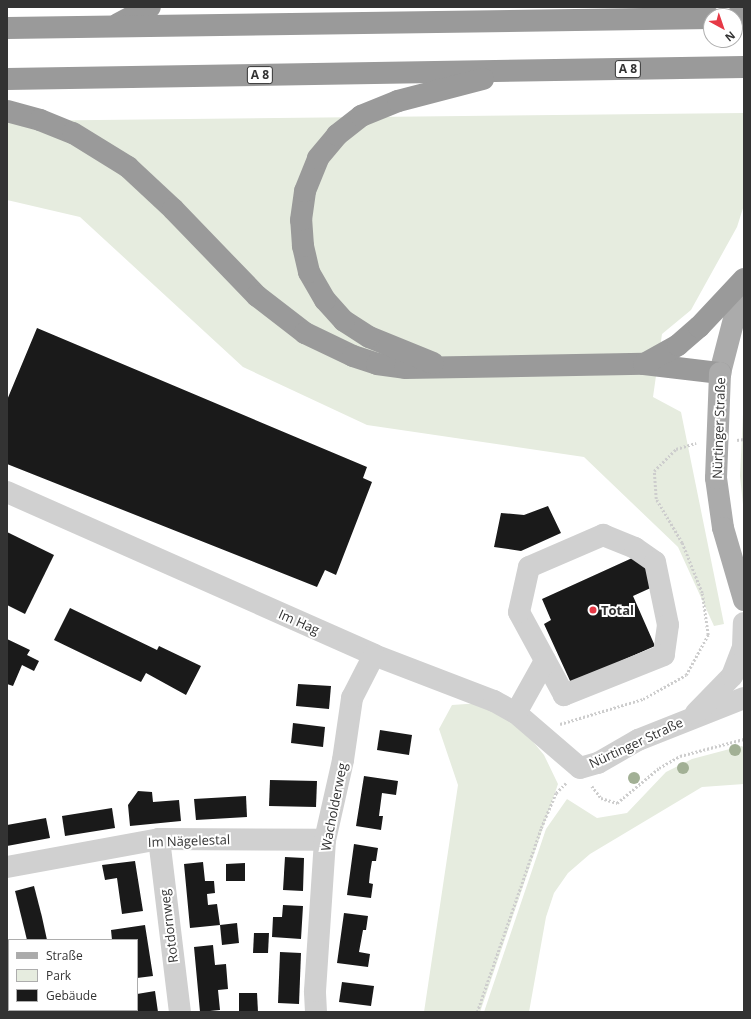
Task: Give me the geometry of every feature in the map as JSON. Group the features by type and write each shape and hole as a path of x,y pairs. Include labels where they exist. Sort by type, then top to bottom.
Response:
{"highway":[{"path":"113,27 150,7"},
{"path":"683,7 703,12"},
{"path":"7,28 703,18"},
{"name":"A 8","path":"7,79 744,67"},
{"path":"442,366 369,337 344,321 325,300 309,272 303,246 301,220 305,191 318,158 337,135 361,116 398,101 512,71"},
{"path":"7,112 40,120 73,133 128,167 173,209 257,296 305,333 353,356 377,364 405,368 442,366 644,364 720,373"},
{"path":"644,364 678,345 699,327 744,279"}],"main road":[{"name":"Nürtinger Straße","path":"744,279 720,373 716,478 723,528 744,600"}],"street":[{"name":"Im Hag","path":"7,492 374,655 494,701 516,714 580,768"},
{"path":"603,535 635,548 655,562 668,625 664,655 564,695 545,661 519,612 530,567 603,535"},
{"name":"Nürtinger Straße","path":"692,716 732,676 743,647 744,624"},
{"name":"Wacholderweg","path":"316,1012 315,991 325,840 343,760 352,698 374,655"},
{"path":"516,714 545,661"},
{"name":"Nürtinger Straße","path":"580,768 598,763 638,740 692,716 744,698"},
{"name":"Im Nägelestal","path":"7,867 159,839 325,840"},
{"name":"Rotdornweg","path":"159,839 180,1012"}],"path":[{"path":"477,1012 540,828 556,793 580,768 601,798 617,803 659,768 680,756 744,739"}],"green space":[{"path":"744,113 744,205 737,227 691,310 662,334 653,397 681,412 724,624 714,626 678,547 584,457 367,425 243,367 80,217 7,200 7,121"},
{"path":"744,393 744,514 740,476"},
{"path":"481,703 525,732 544,755 558,784 480,1012 424,1012 458,785 439,729 452,705"},
{"path":"741,746 744,747 744,784 702,787 590,854 568,873 554,893 546,917 529,1012 484,1012 546,829 567,799 597,818 627,813 666,772 692,759"}],"building":[{"path":"37,328 367,467 363,478 372,482 336,575 325,570 317,587 7,464 7,400"},
{"path":"548,506 561,533 521,551 494,547 501,513 524,515"},
{"path":"7,532 54,555 25,614 7,605"},
{"name":"Total","path":"641,554 655,586 633,596 655,646 571,683 544,624 551,620 542,599"},
{"path":"70,608 157,650 159,646 201,666 186,695 146,673 141,682 54,640"},
{"path":"7,639 30,650 27,655 39,661 34,671 22,665 13,686 7,684"},
{"path":"298,684 331,686 329,709 296,706"},
{"path":"293,723 325,727 323,747 291,743"},
{"path":"380,730 412,735 409,755 377,750"},
{"path":"364,776 398,781 396,795 382,793 379,816 383,816 381,830 356,826"},
{"path":"270,780 317,781 316,807 269,806"},
{"path":"138,791 152,792 153,802 179,800 181,821 130,826 128,805"},
{"path":"246,796 247,817 196,820 194,799"},
{"path":"112,808 115,828 65,836 62,816"},
{"path":"46,818 50,838 7,846 7,825"},
{"path":"354,844 378,848 376,861 372,861 370,873 369,883 373,884 371,898 347,895"},
{"path":"285,857 304,858 303,891 283,890"},
{"path":"135,861 143,911 122,914 117,878 105,880 102,865"},
{"path":"203,862 205,881 214,881 215,893 207,894 208,905 217,904 220,925 190,928 184,864"},
{"path":"245,863 245,881 226,881 226,864"},
{"path":"34,886 47,939 27,939 15,891"},
{"path":"283,905 303,906 301,939 272,937 273,917 282,917"},
{"path":"344,913 368,916 366,930 363,930 359,952 370,954 368,967 337,963"},
{"path":"237,923 239,943 222,945 220,925"},
{"path":"145,925 153,976 138,978 138,939 112,939 111,930"},
{"path":"254,933 269,933 268,953 253,953"},
{"path":"213,945 215,965 226,964 228,989 218,990 220,1010 200,1012 194,947"},
{"path":"280,952 301,953 299,1004 278,1003"},
{"path":"342,982 374,986 371,1006 339,1002"},
{"path":"155,991 158,1012 126,1012 138,1011 138,994"},
{"path":"239,993 257,993 258,1012 239,1012"},
{"path":"86,1011 86,1012 65,1012"}],"place":[{"name":"Total","path":"593,610"}]}
